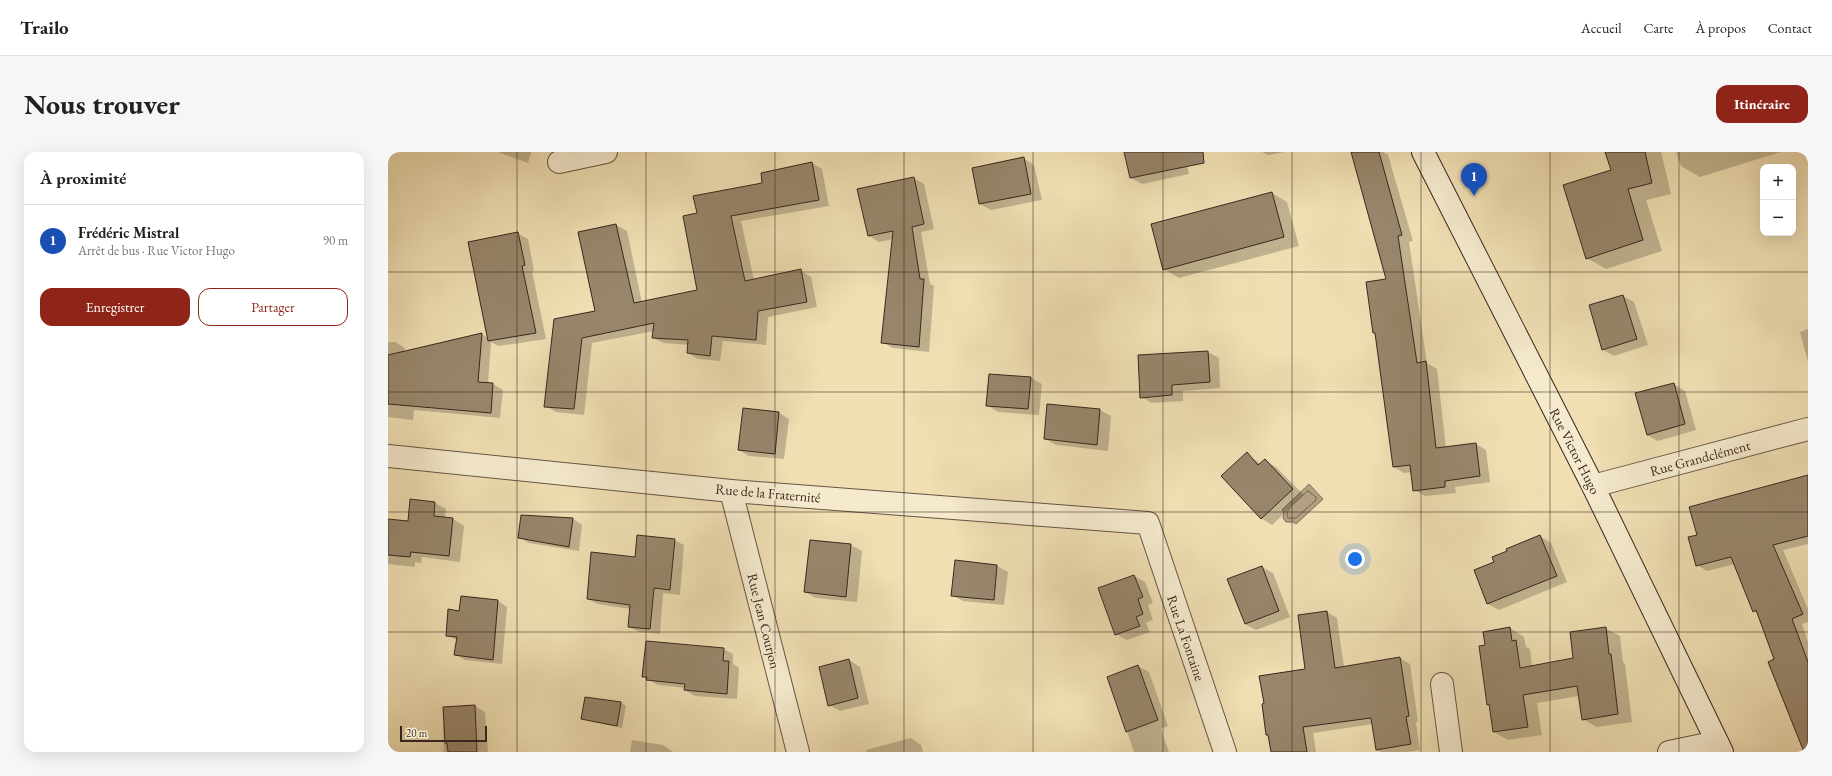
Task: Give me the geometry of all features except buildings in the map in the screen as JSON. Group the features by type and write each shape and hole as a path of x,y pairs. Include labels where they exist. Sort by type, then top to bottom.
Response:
{"street":[{"path":"558,162 606,152"},
{"name":"Rue Victor Hugo","path":"1423,152 1593,486 1720,747"},
{"name":"Rue Grandclément","path":"1593,486 1808,429"},
{"name":"Rue de la Fraternité","path":"388,456 731,491 1148,523"},
{"name":"Rue Jean Courjon","path":"731,491 798,752"},
{"name":"Rue La Fontaine","path":"1148,523 1225,752"},
{"path":"1442,684 1451,752"},
{"path":"1669,752 1720,747"}],"water":[{"path":"1309,484 1323,499 1296,524 1293,522 1286,522 1283,518 1284,512 1282,510"}],"place":[{"name":"Frédéric Mistral","path":"1474,196"}]}
